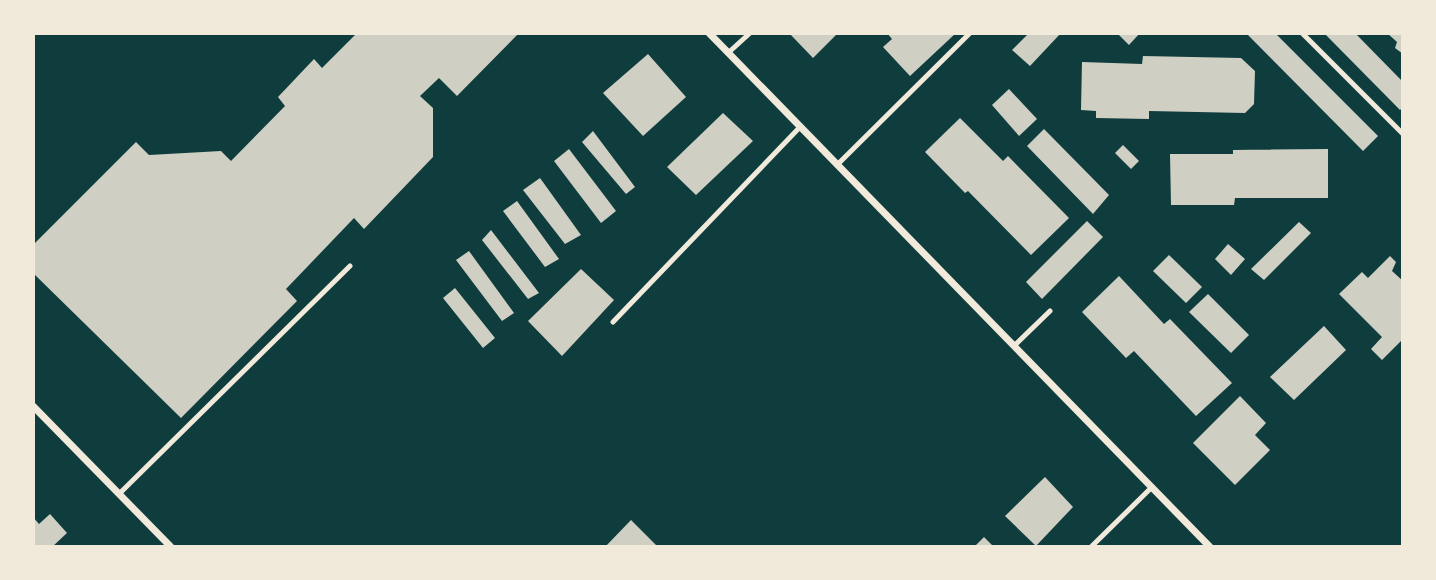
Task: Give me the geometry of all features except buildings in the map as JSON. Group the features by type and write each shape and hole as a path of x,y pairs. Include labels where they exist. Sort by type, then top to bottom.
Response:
{"street":[{"path":"709,33 1210,547"},
{"path":"33,406 171,547"}],"lane":[{"path":"728,53 750,33"},
{"path":"837,165 970,33"},
{"path":"1302,33 1403,134"},
{"path":"613,322 800,127"},
{"path":"120,494 350,266"},
{"path":"1014,346 1050,311"},
{"path":"1091,547 1152,487"}]}
